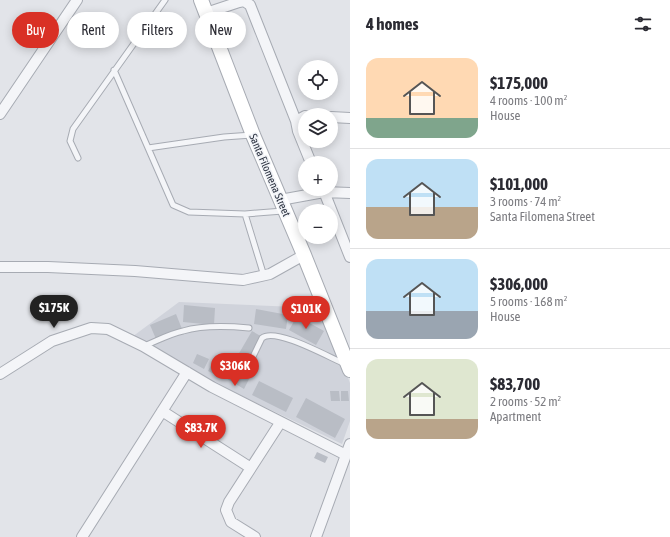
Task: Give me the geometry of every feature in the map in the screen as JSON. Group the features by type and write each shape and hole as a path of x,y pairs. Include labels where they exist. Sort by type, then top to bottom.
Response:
{"main road":[{"name":"Santa Filomena Street","path":"201,0 206,12"},
{"name":"Santa Filomena Street","path":"219,48 253,135 304,255 349,368"}],"street":[{"path":"0,114 76,0"},
{"path":"209,12 244,1 250,5 298,111"},
{"path":"338,117 350,118"},
{"path":"338,192 350,194"},
{"path":"282,205 307,196"},
{"path":"326,196 350,257"},
{"path":"0,267 48,267 135,271 243,280 264,276 304,255"},
{"path":"0,374 52,341 91,328 108,329 144,346 212,387 280,423 346,455"},
{"path":"82,537 187,372"},
{"path":"162,411 251,468"},
{"path":"255,537 231,522 226,510 229,502 280,423"},
{"path":"316,537 350,444"}],"lane":[{"path":"78,158 70,141 73,129 164,0"},
{"path":"114,70 173,205 189,212 245,214 282,205"},
{"path":"148,148 224,137 253,135"},
{"path":"245,214 264,276"},
{"path":"144,346 193,328 234,326 249,328"},
{"path":"246,371 262,338 267,335 289,339 349,368"}],"shaded area":[{"path":"179,302 321,308 350,383 350,421 342,444 209,380 178,361 132,337"}],"building":[{"path":"184,305 215,308 214,325 183,322"},
{"path":"256,309 288,315 286,329 254,324"},
{"path":"176,314 182,329 156,339 150,325"},
{"path":"297,316 324,331 316,345 289,330"},
{"path":"252,331 264,338 243,374 231,367"},
{"path":"197,354 209,359 204,369 193,363"},
{"path":"214,360 224,365 218,376 208,371"},
{"path":"229,368 249,379 244,389 224,377"},
{"path":"259,381 293,398 286,412 252,395"},
{"path":"330,391 339,391 340,401 331,401"},
{"path":"341,391 348,391 349,401 341,401"},
{"path":"306,398 345,419 335,438 296,417"},
{"path":"317,452 328,457 325,463 314,458"}]}
